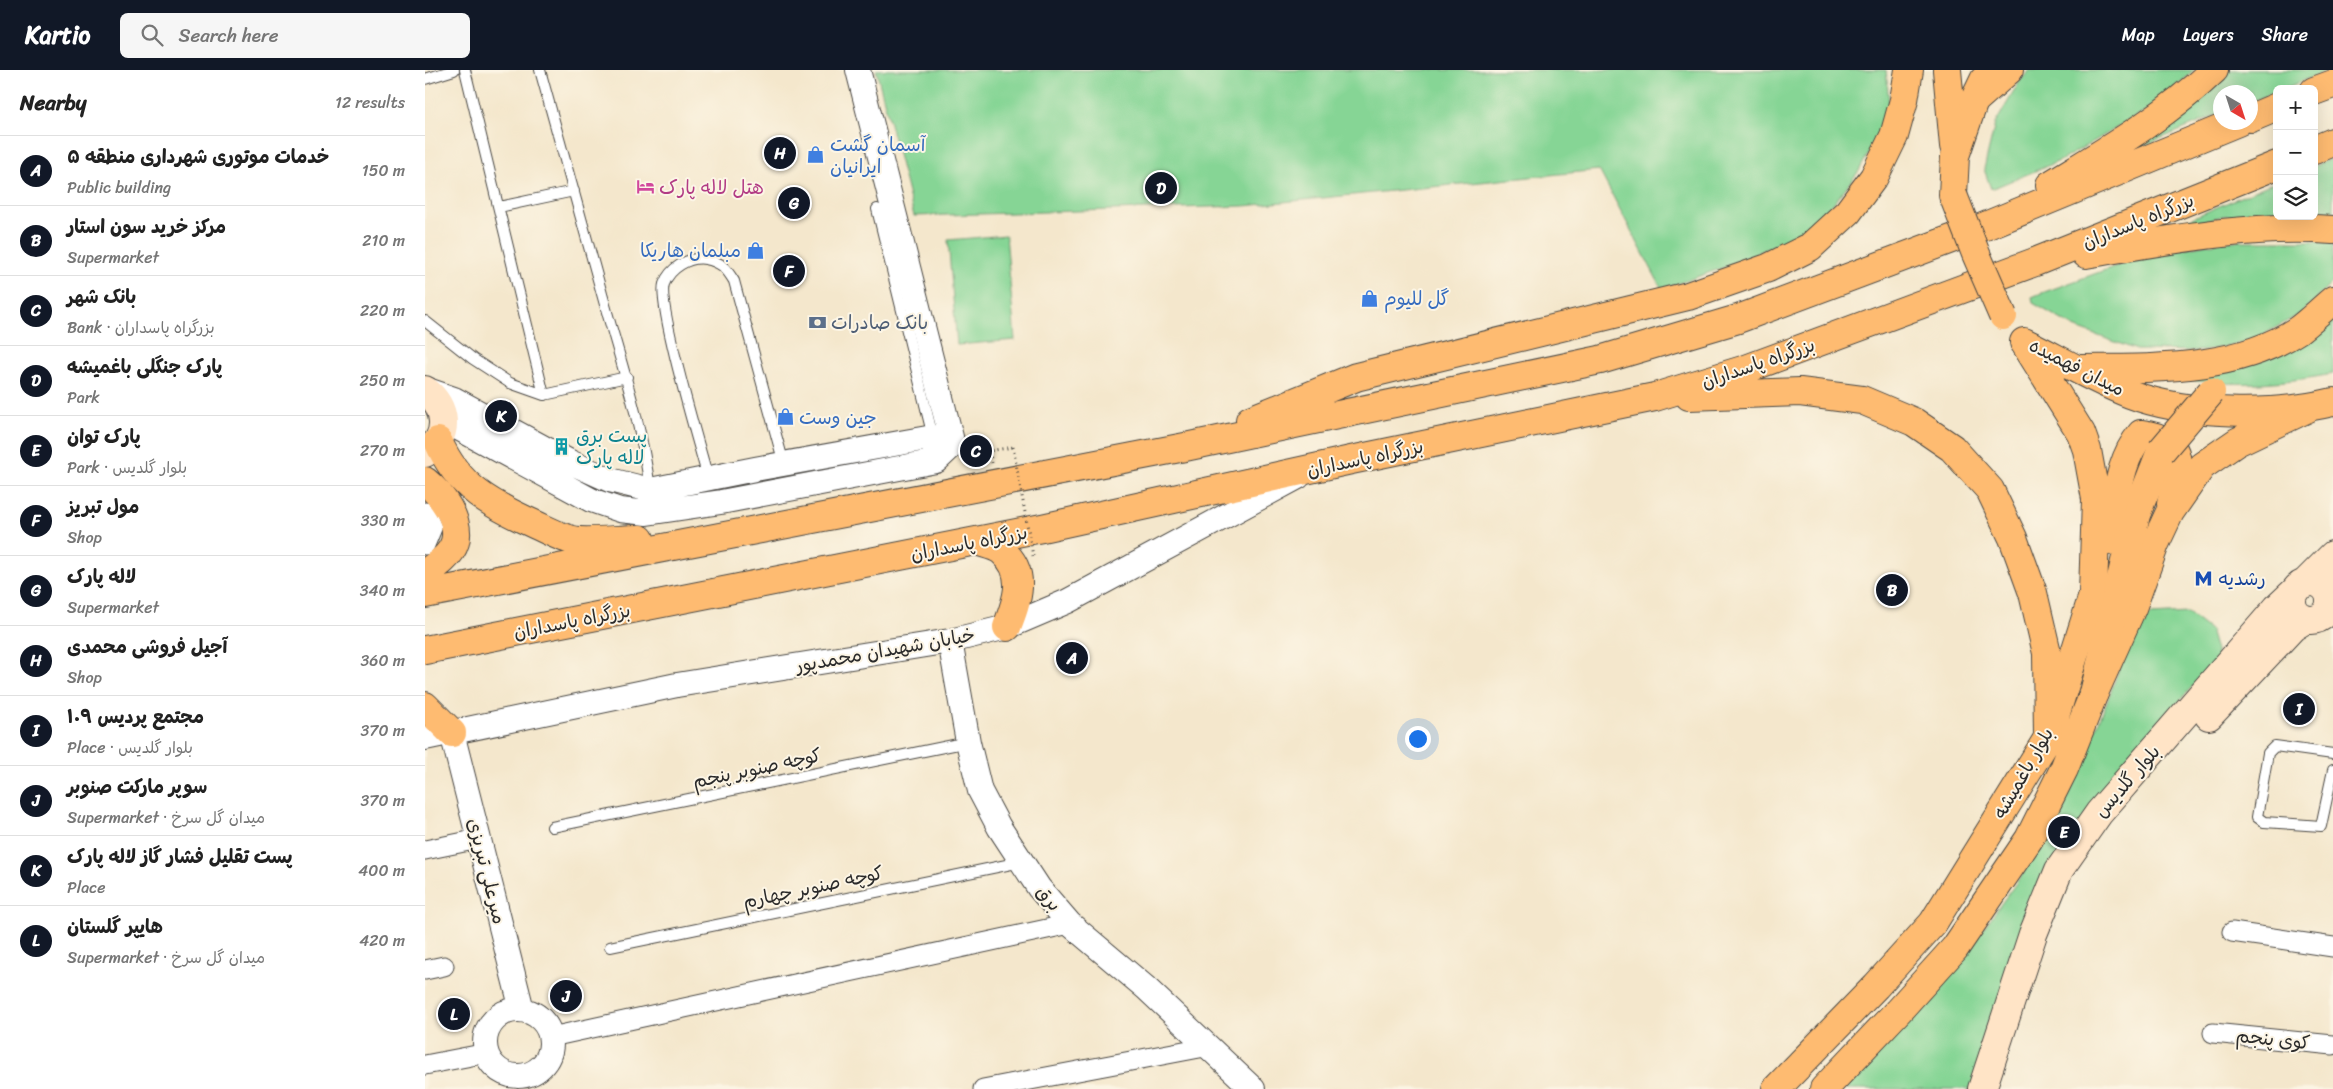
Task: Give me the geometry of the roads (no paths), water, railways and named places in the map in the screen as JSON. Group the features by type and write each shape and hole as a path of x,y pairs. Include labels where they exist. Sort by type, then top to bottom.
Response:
{"main road":[{"path":"1185,447 1356,377 1688,296 1768,268 1810,247 1848,212 1874,178 1894,136 1904,100 1909,70"},
{"path":"1947,70 1955,156"},
{"name":"میدان فهمیده","path":"1989,70 1974,101 1955,156 1953,195 1975,254 2003,316 2024,342 2130,394 2184,409 2241,410 2321,405"},
{"path":"1974,101 2009,70"},
{"path":"1978,229 2141,129 2190,93 2214,70"},
{"path":"2318,90 2333,84"},
{"path":"2258,115 2273,109"},
{"path":"425,594 1185,447 1600,360 1738,319 1978,229 2219,130"},
{"path":"2318,148 2333,142"},
{"name":"بزرگراه پاسداران","path":"425,650 977,541 1655,397 1746,369 2035,262 2273,167"},
{"path":"2035,262 2206,234 2255,229 2333,230"},
{"path":"2079,369 2151,368 2215,362 2259,350 2297,330 2333,300"},
{"name":"بلوار باغمیشه","path":"1776,1089 1877,986 1933,923 2048,738 2093,596 2096,499 2087,450 2077,426 2024,342"},
{"path":"2094,693 2136,514 2161,451 2211,392 2259,350"},
{"path":"425,389 440,406 436,437 447,460 458,476 479,495 514,515 577,541 719,537"},
{"path":"1655,397 1800,392 1862,400 1914,422 1952,448 1990,490 2013,538 2033,593 2047,653 2048,738"},
{"path":"2170,512 2202,466 2237,442 2321,405"},
{"path":"2093,596 2110,532 2123,465 2131,447 2141,434 2160,437 2173,448 2177,466 2170,512"},
{"path":"425,481 445,504 454,519 456,535 455,544 445,558 425,573"},
{"name":"بلوار باغمیشه","path":"1824,1089 1955,948 2029,839 2064,769 2094,693 2132,608 2155,544 2170,512"},
{"path":"977,541 1002,550 1016,568 1020,584 1007,627"},
{"name":"بلوار گلدیس","path":"1982,1089 2033,934 2059,870 2099,813 2277,608 2333,555"},
{"path":"2299,587 2292,600 2295,610 2323,612"},
{"name":"بلوار گلدیس","path":"2001,1089 2051,941 2076,880 2114,825 2231,691 2293,627 2323,612"},
{"path":"425,706 452,733"}],"street":[{"path":"436,437 460,429 591,500 620,510 647,513 721,502 936,461 953,445 857,70"},
{"path":"425,389 454,399 570,462 610,480 650,490 933,437 936,461"},
{"path":"591,500 649,504 764,486 761,468"},
{"name":"خیابان شهیدان محمدپور","path":"425,738 677,685 950,641 1007,627 1067,601 1312,469"},
{"path":"425,512 433,528 425,545"},
{"name":"برق","path":"950,641 968,742 980,791 999,827 1039,888 1070,924 1146,988 1210,1046 1253,1089"},
{"name":"میرعلی تبریزی","path":"452,733 522,1010"},
{"path":"425,850 479,840"},
{"path":"551,1038 1070,924"},
{"path":"2232,932 2333,947"},
{"path":"425,970 444,966"},
{"path":"522,1010 532,1013 541,1019 547,1027 551,1038 551,1048 547,1058 541,1067 522,1082 501,1070 493,1063 487,1053 487,1032 493,1022 501,1015 511,1011 522,1010"},
{"name":"کوی پنجم","path":"2213,1033 2333,1045"},
{"path":"983,1089 1210,1046"},
{"path":"425,1065 487,1053"}],"lane":[{"path":"425,78 454,70"},
{"path":"465,70 544,395"},
{"path":"540,70 627,376 645,450 650,490"},
{"path":"499,207 573,191"},
{"path":"877,209 933,437"},
{"path":"708,478 666,318 663,285 674,269 695,257 719,261 734,281 784,464"},
{"path":"425,321 473,359 503,378 544,395 627,376"},
{"name":"کوچه صنوبر پنجم","path":"552,827 968,742"},
{"path":"2333,754 2275,746 2271,748 2257,817 2265,822 2321,826 2331,799 2333,770"},
{"name":"کوچه صنوبر چهارم","path":"610,947 1022,862"}],"place":[{"name":"آجیل فروشی محمدی","path":"780,153"},
{"name":"آسمان گشت ایرانیان","path":"816,155"},
{"name":"هتل لاله پارک","path":"645,187"},
{"name":"پارک جنگلی باغمیشه","path":"1161,188"},
{"name":"لاله پارک","path":"794,203"},
{"name":"مبلمان هاریکا","path":"755,250"},
{"name":"مول تبریز","path":"789,271"},
{"name":"گل للیوم","path":"1370,298"},
{"name":"بانک صادرات","path":"817,322"},
{"name":"پست تقلیل فشار گاز لاله پارک","path":"501,416"},
{"name":"جین وست","path":"785,417"},
{"name":"پست برق لاله پارک","path":"562,446"},
{"name":"بانک شهر","path":"976,451"},
{"name":"رشدیه","path":"2204,578"},
{"name":"مرکز خرید سون استار","path":"1892,590"},
{"name":"خدمات موتوری شهرداری منطقه ۵","path":"1072,658"},
{"name":"مجتمع پردیس ۱۰۹","path":"2299,709"},
{"name":"پارک توان","path":"2064,832"},
{"name":"سوپر مارکت صنوبر","path":"566,996"},
{"name":"هایپر گلستان","path":"454,1014"}]}
